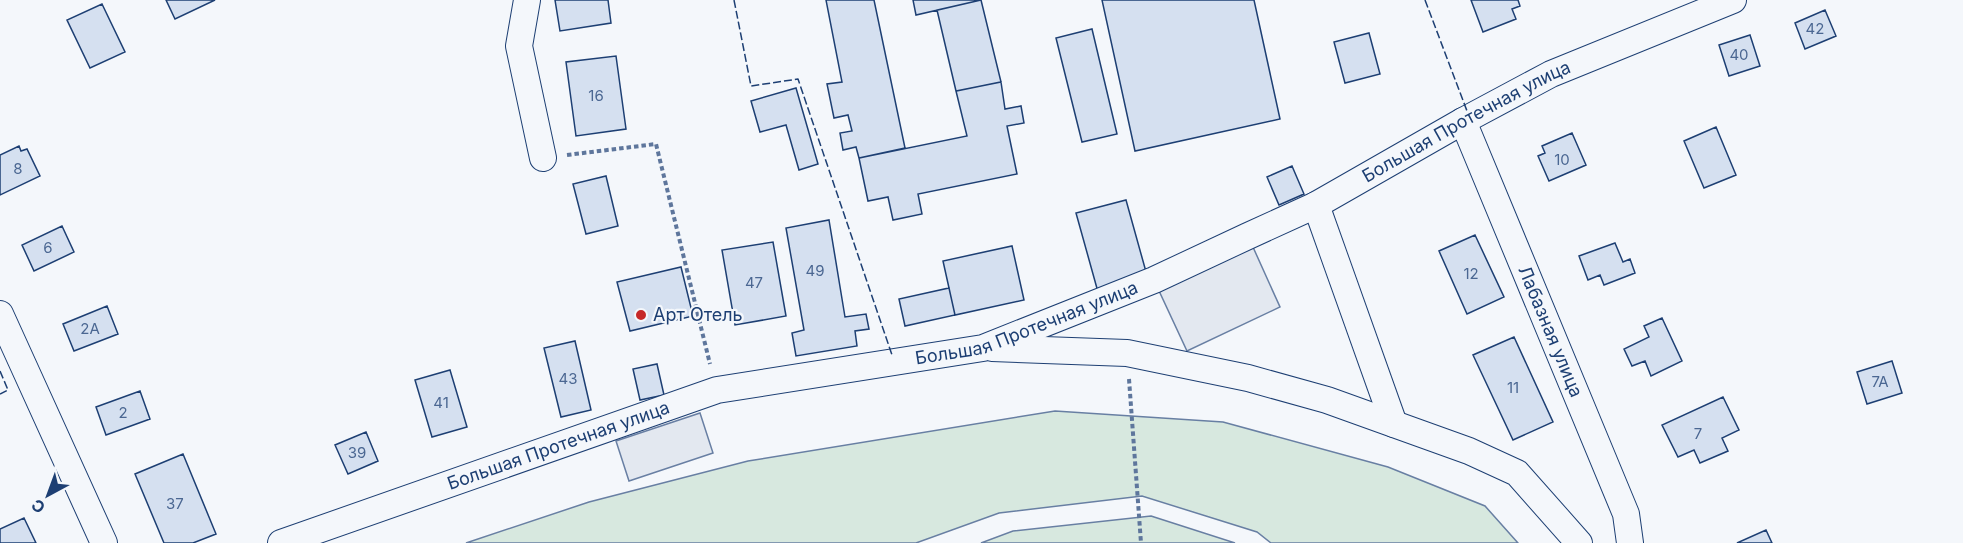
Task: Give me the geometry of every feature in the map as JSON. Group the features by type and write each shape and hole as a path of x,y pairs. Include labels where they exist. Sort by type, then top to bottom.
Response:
{"street":[{"path":"527,0 519,46 543,158"},
{"name":"Большая Протечная улица","path":"281,543 717,390 983,348 1154,280 1316,205 1551,74 1733,0"},
{"name":"Лабазная улица","path":"1463,121 1626,514 1630,543"},
{"path":"1316,205 1394,424"},
{"path":"0,314 104,543"},
{"path":"983,348 1127,353 1248,378 1327,400 1469,451 1517,473 1579,543"}],"path":[{"path":"543,158 656,144 717,390"},
{"path":"1127,353 1142,543"}],"shaded area":[{"path":"1248,236 1280,307 1187,351 1154,280"},
{"path":"1055,411 1223,422 1388,467 1485,506 1518,543 1271,543 1257,532 1142,496 999,513 916,543 466,543 589,502 748,461"},
{"path":"700,413 713,453 629,481 616,441"},
{"path":"1151,516 1235,543 981,543 1013,531"}],"building":[{"path":"166,0 215,0 175,19"},
{"path":"555,0 608,0 611,23 560,31"},
{"path":"826,0 874,0 905,148 859,158 856,147 843,150 840,133 852,131 848,115 834,118 827,84 842,82"},
{"path":"913,0 981,0 916,15"},
{"path":"981,0 1001,82 956,91 937,10"},
{"path":"1102,0 1254,0 1280,119 1135,151"},
{"path":"1471,0 1518,0 1520,6 1512,9 1516,19 1483,32"},
{"path":"102,4 125,52 90,68 67,20"},
{"path":"1825,10 1836,36 1805,49 1795,23"},
{"path":"1092,29 1117,134 1082,142 1056,38"},
{"path":"1369,33 1380,74 1345,83 1334,42"},
{"path":"1750,35 1760,66 1729,76 1719,45"},
{"path":"616,56 626,129 576,136 566,62"},
{"path":"1001,82 1005,109 1021,106 1024,123 1007,126 1017,174 918,194 922,214 893,220 888,197 868,201 859,158 967,136 956,91"},
{"path":"796,88 818,164 799,170 786,125 760,132 751,101"},
{"path":"1716,127 1736,175 1704,188 1684,141"},
{"path":"1572,133 1586,165 1549,181 1538,156 1545,153 1542,146"},
{"path":"19,146 21,151 27,149 40,176 0,195 0,155"},
{"path":"1292,166 1304,194 1279,205 1267,177"},
{"path":"606,176 618,226 586,234 573,184"},
{"path":"1126,200 1148,279 1098,292 1076,213"},
{"path":"829,220 845,317 866,314 869,329 855,331 857,346 796,356 792,333 804,330 786,228"},
{"path":"62,226 74,252 34,271 22,245"},
{"path":"1475,235 1504,297 1467,314 1439,251"},
{"path":"773,242 786,316 735,325 722,250"},
{"path":"1615,243 1623,262 1630,259 1635,273 1604,285 1600,275 1588,280 1579,256"},
{"path":"1012,246 1024,300 955,315 943,261"},
{"path":"681,267 693,316 630,331 617,282"},
{"path":"949,288 955,315 905,326 899,299"},
{"path":"107,306 118,334 74,351 63,324"},
{"path":"1662,318 1682,361 1651,376 1645,361 1632,366 1624,349 1649,337 1644,326"},
{"path":"1514,337 1553,422 1513,440 1473,355"},
{"path":"575,341 591,410 561,417 544,348"},
{"path":"1892,361 1902,393 1867,404 1857,372"},
{"path":"657,364 664,395 640,400 633,369"},
{"path":"450,370 467,427 432,437 415,380"},
{"path":"140,391 150,419 106,435 96,407"},
{"path":"1723,397 1739,430 1722,438 1728,451 1700,463 1694,450 1678,457 1662,425"},
{"path":"366,432 378,461 348,474 335,445"},
{"path":"183,454 216,534 193,543 164,543 135,474"},
{"path":"24,518 36,543 0,543 0,529"},
{"path":"1766,530 1772,543 1737,543"}],"fence":[{"path":"734,0 751,86 798,79 892,355"},
{"path":"1425,0 1467,111"},
{"path":"0,371 8,390 0,394"}],"place":[{"name":"Арт Отель","path":"641,315"}]}
